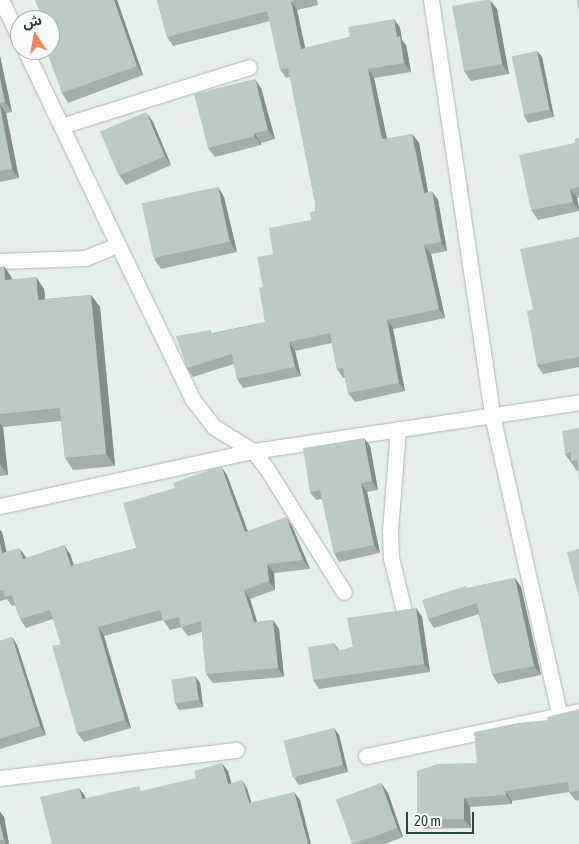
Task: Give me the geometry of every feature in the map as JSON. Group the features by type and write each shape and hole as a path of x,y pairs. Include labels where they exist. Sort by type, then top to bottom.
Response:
{"street":[{"path":"1,0 10,18"},
{"path":"431,0 492,415 560,716"},
{"path":"30,60 193,400 214,427 253,451 267,469 344,592"},
{"path":"61,126 249,68"},
{"path":"0,261 85,258 118,245"},
{"path":"0,506 253,451 579,402"},
{"path":"398,429 390,530 391,558 403,608"},
{"path":"366,756 579,712"},
{"path":"0,778 236,750"}],"building":[{"path":"35,0 114,0 137,66 62,93 50,60 60,60 60,10 39,10"},
{"path":"157,0 296,0 291,1 301,49 350,37 348,27 394,19 397,37 400,36 404,63 368,69 382,139 412,134 424,193 432,191 441,242 424,245 439,309 387,320 399,383 348,393 343,368 337,369 330,333 289,342 295,367 237,379 232,354 187,368 176,336 211,330 212,334 265,322 259,288 263,287 257,257 273,254 269,228 311,220 310,212 315,211 315,202 288,68 280,69 267,11 167,37"},
{"path":"490,0 502,64 464,71 452,6"},
{"path":"537,51 549,110 524,115 512,56"},
{"path":"0,78 5,102 0,103"},
{"path":"255,79 268,130 254,133 254,136 208,148 194,94"},
{"path":"0,107 12,169 0,171"},
{"path":"146,112 165,156 119,176 100,132"},
{"path":"579,138 579,187 570,189 573,202 531,210 519,155 575,143 575,139"},
{"path":"218,187 230,242 153,258 142,203"},
{"path":"579,237 579,357 537,365 527,311 533,309 520,249"},
{"path":"4,266 5,280 36,277 38,300 91,295 106,454 65,458 60,408 0,414 0,267"},
{"path":"579,428 579,480 577,459 571,462 571,452 565,454 562,431"},
{"path":"364,438 372,481 361,483 374,545 334,553 320,490 310,492 303,448"},
{"path":"221,466 245,532 286,517 303,560 267,564 269,581 244,590 254,622 273,620 278,668 206,674 201,621 181,627 179,617 163,621 160,610 98,627 125,720 77,733 52,646 61,644 50,610 20,619 12,595 5,597 3,590 0,591 0,543 2,553 19,548 23,559 64,545 71,566 136,548 123,503 175,488 173,483"},
{"path":"579,549 579,598 567,552"},
{"path":"515,578 534,666 492,674 477,603 428,619 422,600 466,586 467,588"},
{"path":"416,608 424,664 313,680 308,647 334,643 337,651 353,647 347,618"},
{"path":"12,637 40,726 0,739 0,641"},
{"path":"195,676 199,700 175,703 171,680"},
{"path":"579,709 579,791 569,792 568,782 505,791 506,795 464,798 464,819 417,820 417,771 437,764 477,763 474,732 518,723 548,720 547,717"},
{"path":"334,728 343,765 293,777 284,741"},
{"path":"222,763 228,784 242,780 249,803 294,792 308,844 52,844 40,797 79,788 82,799 139,786 141,791 196,778 194,771"},
{"path":"381,783 397,828 352,844 336,799"},
{"path":"0,823 4,840 0,840"}]}
